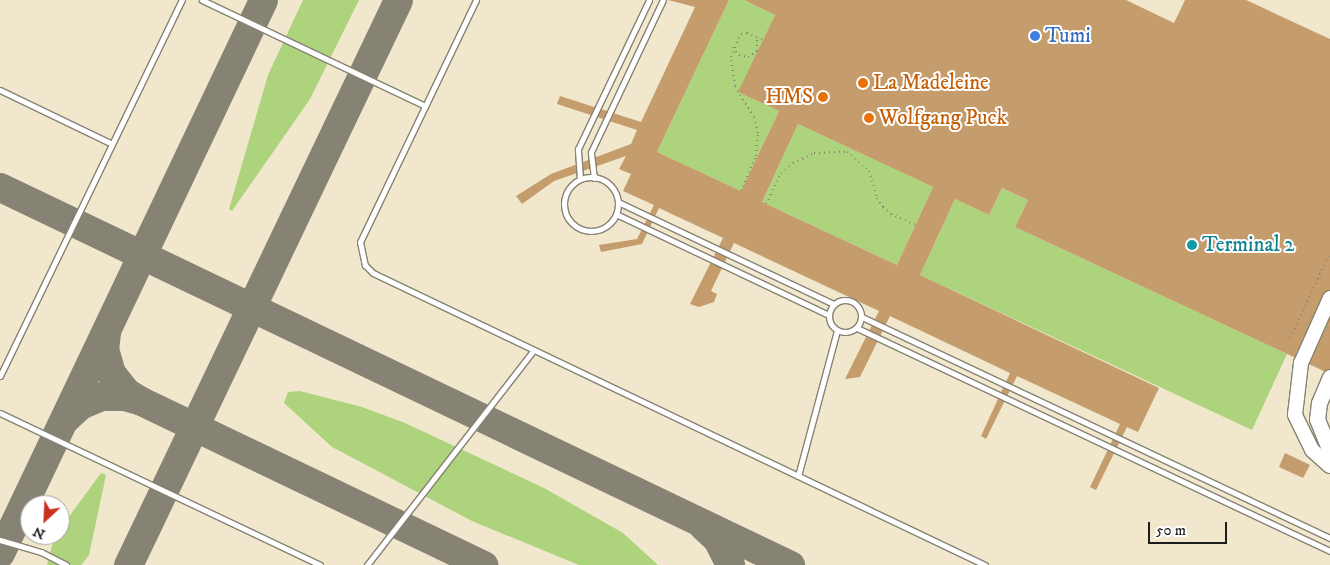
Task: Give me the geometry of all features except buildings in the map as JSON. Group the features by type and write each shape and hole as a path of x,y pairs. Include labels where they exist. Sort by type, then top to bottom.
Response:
{"main road":[{"path":"1330,298 1301,363 1295,415 1312,450 1330,466"},
{"path":"1330,377 1318,403 1317,419 1330,452"}],"lane":[{"path":"0,376 182,0"},
{"path":"202,0 425,106"},
{"path":"476,0 360,242 365,265 373,273 985,565"},
{"path":"580,179 594,178 611,186 618,202 616,214 611,222 600,230 586,230 574,225 567,215 565,198 580,179 578,149 648,0"},
{"path":"594,178 591,152 663,0"},
{"path":"0,90 112,144"},
{"path":"618,202 834,304"},
{"path":"616,214 829,315"},
{"path":"842,300 853,302 860,310 862,317 857,328 850,332 837,330 831,324 829,315 834,304 842,300"},
{"path":"862,317 1330,538"},
{"path":"857,328 1330,551"},
{"path":"798,476 837,330"},
{"path":"367,565 534,350"},
{"path":"0,413 320,565"},
{"path":"0,540 41,552 66,565"}],"path":[{"path":"741,191 756,156 758,133 754,117 732,78 733,46 740,34 756,36 763,40"},
{"path":"733,46 742,56 752,56 759,46 756,36"},
{"path":"766,204 781,173 793,163 814,153 847,152 870,171 877,198 883,207 891,214 916,224"},
{"path":"1290,338 1330,253"}],"green space":[{"path":"303,0 359,0 310,99 232,211 229,209 268,75"},
{"path":"729,0 744,0 775,15 739,92 779,111 741,191 657,152"},
{"path":"798,124 933,187 897,265 762,202"},
{"path":"1002,188 1028,200 1015,227 1287,354 1252,430 920,275 955,199 989,215"},
{"path":"300,391 362,407 405,423 544,488 623,533 658,565 579,565 472,521 332,447 284,403 288,392"},
{"path":"101,473 106,475 89,555 81,565 47,565 52,545 70,545 70,515"}],"taxiway":[{"path":"0,553 263,0"},
{"path":"128,565 398,0"},
{"path":"0,187 790,565"},
{"path":"65,419 80,405 101,396 124,396 139,400 126,392 111,373 104,349 106,333"},
{"path":"139,400 484,565"},
{"path":"703,526 717,539 730,565"}],"place":[{"name":"Tumi","path":"1035,36"},
{"name":"La Madeleine","path":"863,83"},
{"name":"HMS","path":"823,97"},
{"name":"Wolfgang Puck","path":"869,118"},
{"name":"Terminal 2","path":"1192,245"}]}
